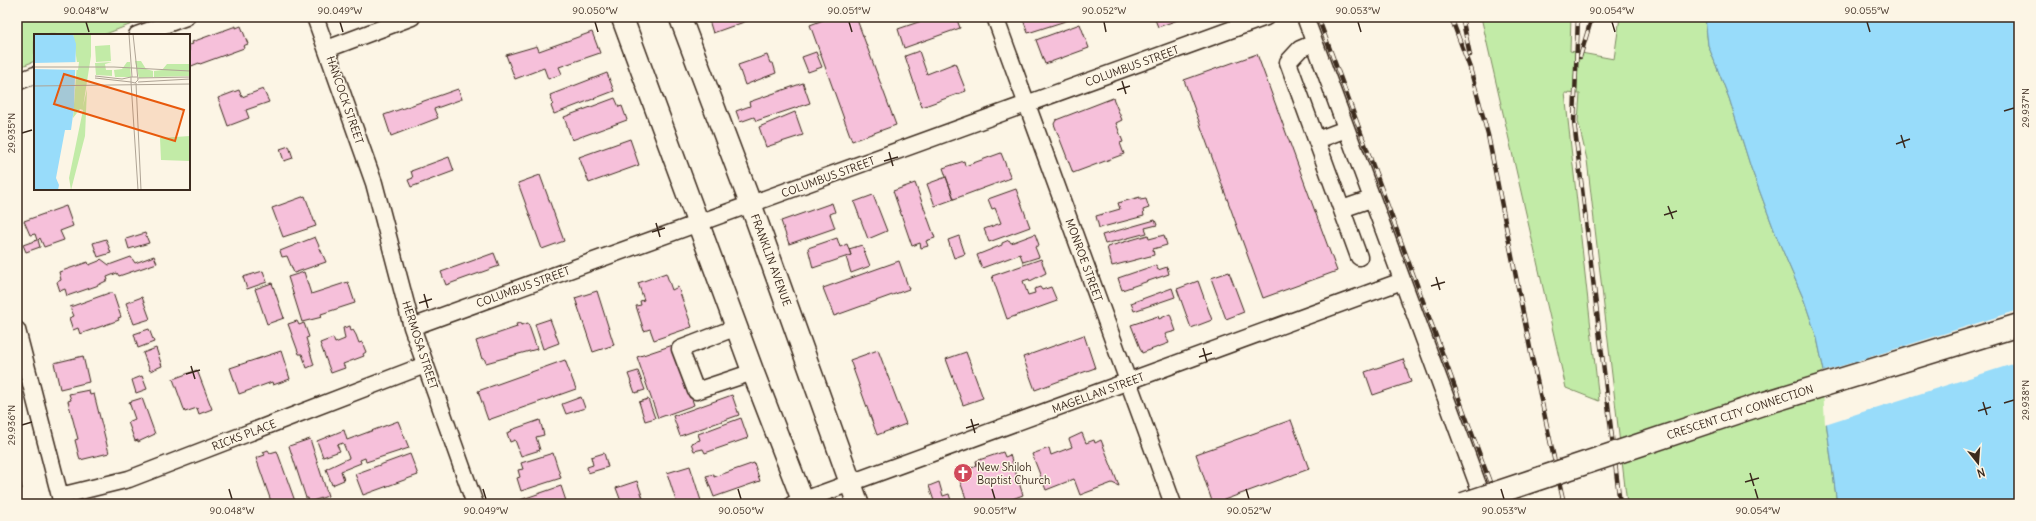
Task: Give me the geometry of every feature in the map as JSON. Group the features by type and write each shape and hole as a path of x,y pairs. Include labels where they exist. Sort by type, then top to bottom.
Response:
{"highway":[{"name":"CRESCENT CITY CONNECTION","path":"1463,504 1762,404 2019,325"}],"main road":[{"path":"622,17 737,327 800,503"},
{"name":"FRANKLIN AVENUE","path":"680,17 751,205 858,504"}],"street":[{"path":"140,34 186,17"},
{"name":"HANCOCK STREET","path":"315,17 374,183"},
{"path":"327,49 412,17"},
{"name":"MONROE STREET","path":"995,17 1173,504"},
{"name":"COLUMBUS STREET","path":"412,327 1266,17"},
{"path":"1305,17 1485,504"},
{"path":"1314,43 1300,48 1288,62 1359,257"},
{"path":"17,82 34,74"},
{"path":"1317,140 1346,129"},
{"name":"HERMOSA STREET","path":"374,183 412,327 475,504"},
{"path":"1342,209 1371,199"},
{"name":"MAGELLAN STREET","path":"800,503 879,471 1129,382 1402,280"},
{"path":"737,327 680,349 696,391 753,372"},
{"path":"17,330 61,500"},
{"name":"RICKS PLACE","path":"61,500 129,479 425,365"}],"green space":[{"path":"17,17 150,17 106,34 34,34 34,61 17,68"},
{"path":"1481,17 1571,17 1570,51 1614,59 1620,17 1705,17 1708,45 1729,98 1751,168 1776,235 1804,300 1817,338 1824,371 1826,421 1837,504 1627,504 1587,160 1578,121 1580,94 1565,93 1599,401 1566,388"}],"water":[{"path":"1705,17 2019,17 2019,504 1837,504 1826,421 1824,371 1817,338 1804,300 1776,235 1751,168 1729,98 1708,45"}],"pier":[{"path":"2019,310 2019,362 1825,424 1822,372"}],"building":[{"path":"708,17 758,17 713,33"},
{"path":"831,17 856,17 896,125 852,141 810,25"},
{"path":"933,17 956,17 960,28 904,48 898,29"},
{"path":"1022,17 1078,17 1028,33"},
{"path":"1154,17 1186,17 1158,27"},
{"path":"1080,24 1089,48 1045,64 1036,40"},
{"path":"236,26 236,28 241,26 248,44 243,46 244,48 190,67 190,45 193,44 192,42"},
{"path":"592,32 600,53 559,67 562,74 548,79 544,68 515,79 506,55 537,46 539,51"},
{"path":"919,51 927,74 955,63 966,91 922,107 905,56"},
{"path":"816,52 822,67 808,72 802,57"},
{"path":"1257,54 1337,271 1263,298 1184,80"},
{"path":"767,55 770,63 773,63 776,73 745,85 738,65"},
{"path":"607,73 614,91 554,114 551,106 553,104 550,95"},
{"path":"803,83 810,103 756,121 754,117 740,122 736,111 750,106 749,102"},
{"path":"263,89 269,102 246,110 249,118 228,126 218,98 239,90 242,97"},
{"path":"458,89 462,99 434,109 438,118 391,136 384,115"},
{"path":"615,98 619,107 622,106 627,120 572,140 564,117"},
{"path":"1113,98 1122,120 1116,123 1123,142 1120,143 1124,154 1073,173 1054,124 1056,120"},
{"path":"795,112 803,135 766,147 759,127"},
{"path":"630,139 639,165 589,183 579,157"},
{"path":"289,146 293,158 284,161 280,149"},
{"path":"1001,153 1011,178 954,199 943,168 964,161 965,166"},
{"path":"449,157 454,171 411,187 408,180 413,178 411,171"},
{"path":"540,175 564,241 542,249 518,183"},
{"path":"946,177 954,199 935,206 927,184"},
{"path":"915,183 935,238 926,241 928,246 921,248 920,243 912,246 893,191"},
{"path":"1016,189 1030,227 989,242 984,229 1001,223 995,208 992,209 988,199"},
{"path":"873,195 887,231 868,239 854,202"},
{"path":"305,196 316,226 283,237 272,208"},
{"path":"1140,197 1140,200 1146,199 1149,208 1143,210 1144,216 1099,228 1096,216 1120,209 1118,203"},
{"path":"832,203 835,212 830,214 835,228 789,244 781,221"},
{"path":"66,206 73,226 60,231 64,240 44,247 40,238 38,240 40,247 26,252 23,245 37,240 35,234 30,235 24,221"},
{"path":"1155,220 1157,225 1145,228 1147,233 1105,244 1102,235"},
{"path":"145,233 149,243 129,249 126,239"},
{"path":"1035,234 1039,245 1035,247 1039,257 1023,262 1020,254 982,268 977,255 1002,245 1002,243 1009,240 1011,243"},
{"path":"1148,235 1149,239 1164,235 1167,245 1153,249 1154,255 1112,266 1107,247"},
{"path":"959,236 965,254 954,258 948,240"},
{"path":"315,237 326,262 294,273 287,256 282,257 280,251"},
{"path":"837,238 840,247 847,244 851,255 813,268 808,248"},
{"path":"106,239 111,253 98,257 93,243"},
{"path":"862,245 870,266 851,273 846,257 851,255 849,249"},
{"path":"494,253 499,266 446,285 441,272"},
{"path":"154,256 157,263 119,276 117,273 107,277 108,280 96,286 67,296 65,289 60,291 57,282 61,280 59,272 88,262 89,265 101,259 109,265 131,257 135,263"},
{"path":"1041,259 1046,273 1030,281 1029,279 1023,281 1028,295 1035,293 1034,289 1040,287 1042,290 1051,287 1057,301 1007,319 992,276"},
{"path":"899,261 909,289 834,316 823,288"},
{"path":"1156,265 1158,270 1167,267 1169,274 1122,290 1118,278"},
{"path":"263,271 267,282 247,289 243,277"},
{"path":"304,272 311,294 348,282 355,303 321,314 322,317 302,322 288,277"},
{"path":"1229,272 1244,312 1226,319 1211,278"},
{"path":"666,273 672,290 678,287 692,327 654,340 650,329 644,331 636,306 641,305 640,301 644,300 638,283"},
{"path":"1198,281 1212,320 1191,328 1177,289"},
{"path":"272,283 284,318 267,324 255,289"},
{"path":"1172,288 1175,297 1134,311 1131,303"},
{"path":"597,291 614,345 593,352 575,298"},
{"path":"109,293 113,293 121,317 118,318 119,320 80,334 78,328 73,330 69,318 74,316 70,307"},
{"path":"142,297 150,319 134,324 126,303"},
{"path":"1170,314 1176,331 1165,334 1169,343 1142,353 1131,325 1158,316 1159,319"},
{"path":"550,319 559,343 543,349 535,324"},
{"path":"297,321 299,325 304,323 309,337 306,338 314,365 307,368 302,354 299,354 288,324"},
{"path":"521,323 521,325 528,323 537,349 486,363 484,358 482,359 476,341 517,327 516,324"},
{"path":"350,326 351,331 353,330 359,343 362,342 366,352 363,354 364,356 343,364 345,368 331,373 320,343 333,338 335,343 345,339 343,328"},
{"path":"149,329 154,342 138,348 134,334"},
{"path":"1084,335 1095,368 1035,390 1023,357"},
{"path":"673,345 694,405 658,418 637,357"},
{"path":"156,348 162,366 150,371 143,353"},
{"path":"878,350 906,424 877,435 850,360"},
{"path":"281,351 290,379 273,385 272,382 239,394 230,368"},
{"path":"966,352 983,398 963,405 946,359"},
{"path":"83,356 89,382 60,389 54,363"},
{"path":"1403,359 1411,382 1373,395 1365,372"},
{"path":"565,360 576,389 488,420 478,391"},
{"path":"197,370 212,409 199,414 197,408 185,412 173,379"},
{"path":"638,371 645,390 635,393 628,374"},
{"path":"142,376 147,389 136,393 132,380"},
{"path":"89,390 90,395 94,394 109,453 80,460 75,440 78,439 68,401 71,400 69,394"},
{"path":"732,395 739,415 680,436 673,416"},
{"path":"581,397 585,408 566,414 562,404"},
{"path":"142,398 155,434 138,442 138,440 135,441 128,422 135,419 129,402"},
{"path":"648,399 655,418 645,421 639,402"},
{"path":"741,418 748,438 705,453 703,449 694,451 691,443 700,440 698,434"},
{"path":"540,420 544,435 536,437 540,450 521,456 515,440 510,442 507,433 512,431 511,430"},
{"path":"1291,420 1309,469 1213,504 1196,454"},
{"path":"398,421 409,448 366,462 365,458 360,460 361,463 341,471 344,480 332,485 326,469 349,458 343,443 337,445 340,451 323,457 317,441 344,430 347,440"},
{"path":"1082,433 1086,443 1094,440 1095,443 1101,440 1119,486 1112,483 1080,495 1074,479 1046,490 1032,454 1049,448 1051,455 1072,447 1069,439"},
{"path":"310,439 328,496 309,502 308,498 306,498 289,446"},
{"path":"268,450 270,453 277,451 296,504 272,504 256,458 265,455 263,452"},
{"path":"1003,452 1005,457 1010,455 1023,495 999,504 968,504 957,473 977,466 976,461"},
{"path":"553,453 561,478 521,491 517,478 520,477 518,470 523,469 521,463"},
{"path":"604,453 608,467 588,473 587,467 593,465 591,457"},
{"path":"410,454 418,475 363,495 355,474"},
{"path":"754,463 760,481 714,497 706,476 714,474 714,477"},
{"path":"690,466 702,504 677,504 667,473"},
{"path":"17,468 21,476 19,476 22,489 17,490"},
{"path":"637,481 645,504 622,504 616,488"},
{"path":"939,482 943,496 949,494 952,504 935,504 929,486"},
{"path":"561,486 567,504 522,504 520,500"}],"railway":[{"path":"1318,17 1498,504"},
{"path":"1451,17 1470,68 1488,135 1531,353 1564,504"},
{"path":"1462,17 1470,55"},
{"path":"1578,17 1574,122 1620,504"},
{"path":"1580,57 1592,17"}],"place":[{"name":"New Shiloh Baptist Church","path":"963,473"}]}
